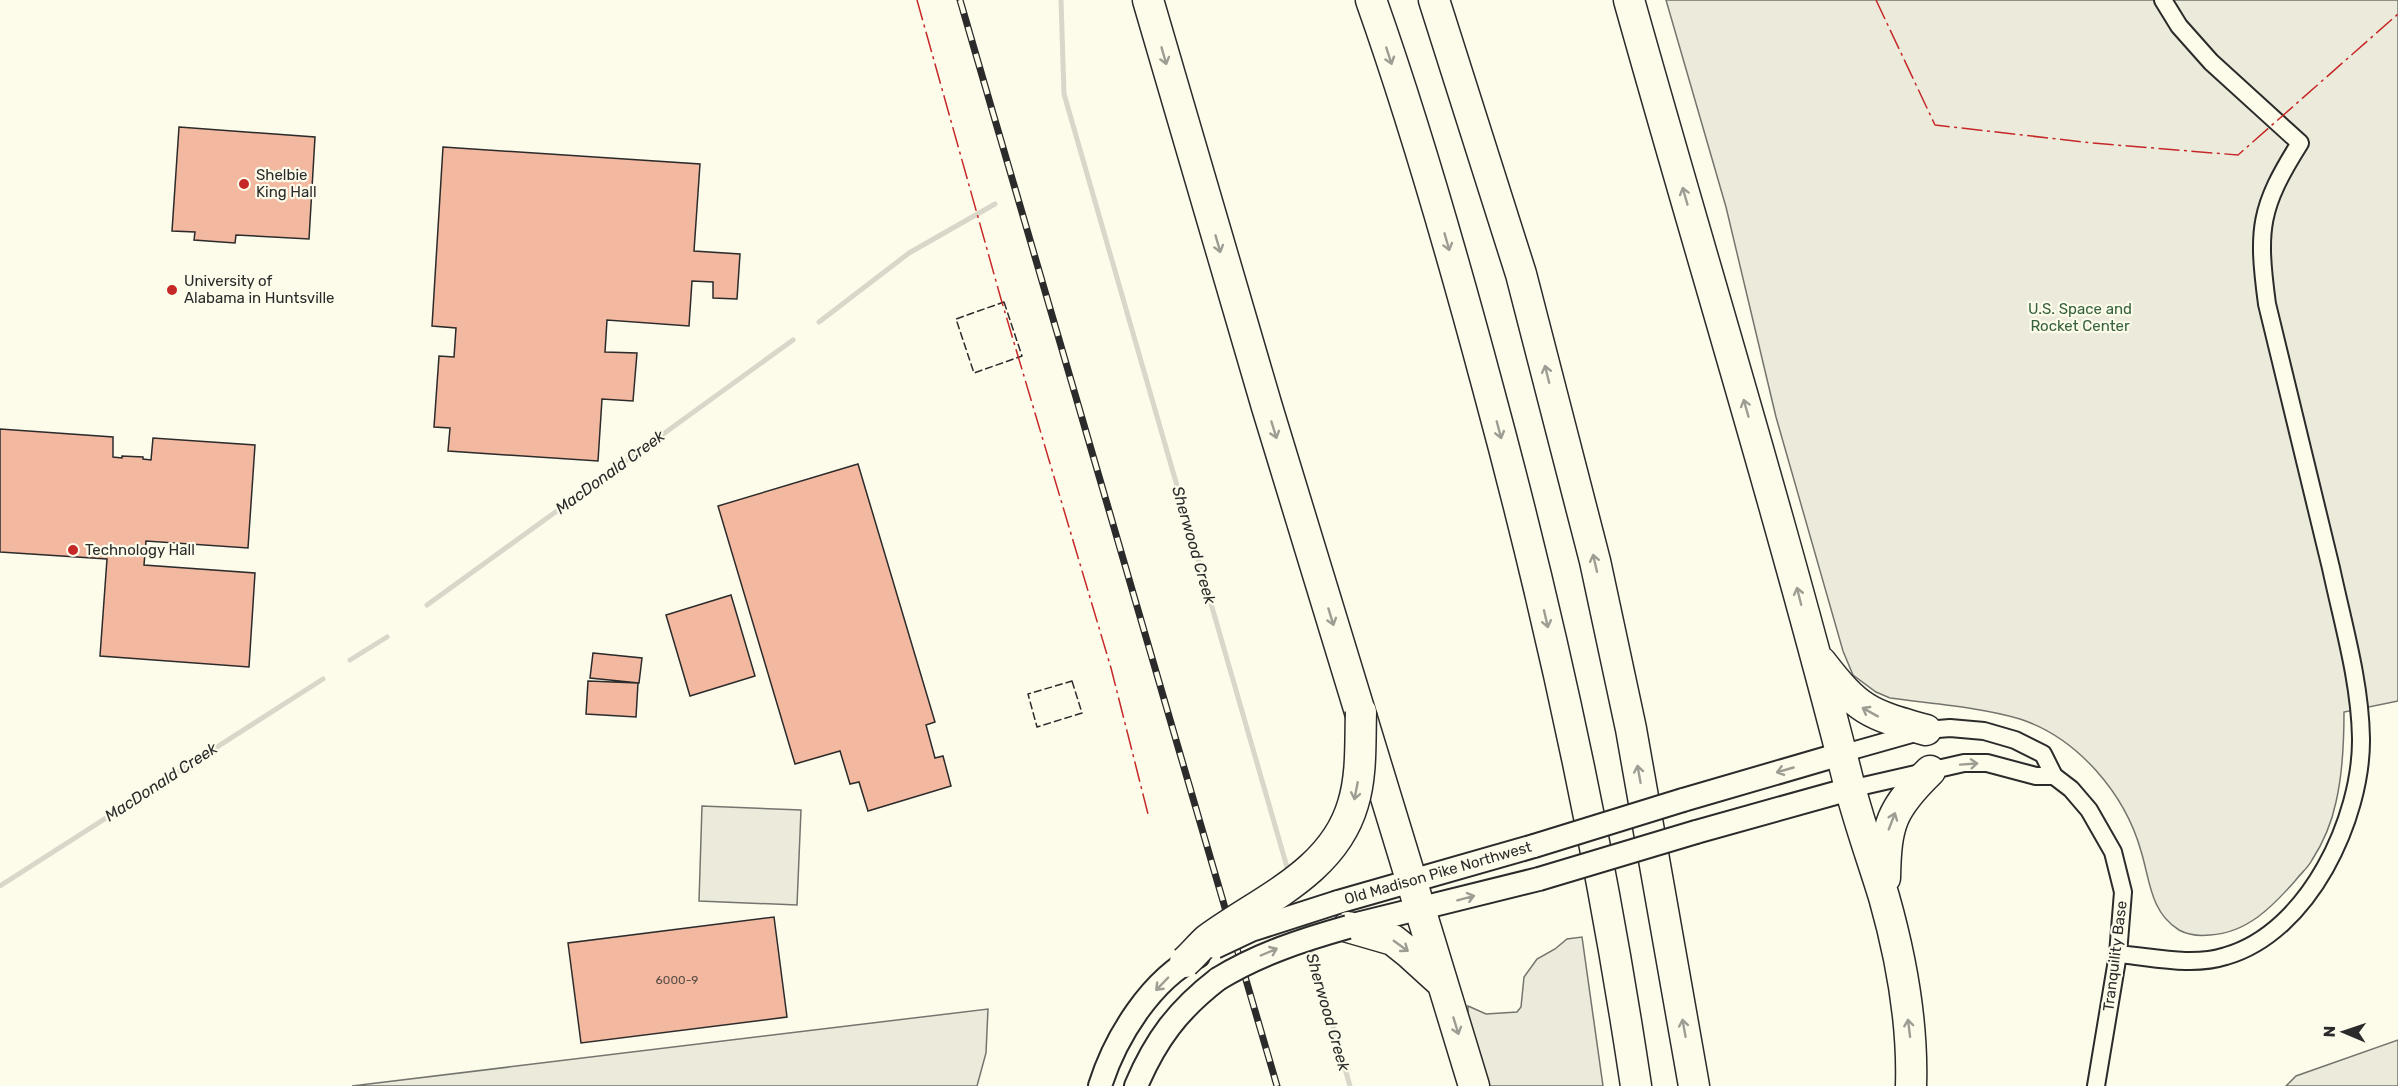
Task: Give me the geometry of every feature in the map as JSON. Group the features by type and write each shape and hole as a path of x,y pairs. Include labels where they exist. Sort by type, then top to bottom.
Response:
{"highway":[{"path":"1371,0 1440,216 1526,535 1583,787 1636,1086"},
{"path":"1434,0 1521,274 1595,561 1631,729 1694,1086"},
{"path":"1629,0 1788,555 1850,789 1884,899 1905,999 1910,1039 1911,1086"},
{"path":"1147,2 1266,407 1474,1086"},
{"path":"1814,653 1843,690 1862,707 1881,718 1926,730"},
{"path":"1198,956 1206,941 1313,868 1337,839 1347,822 1358,784 1361,712"},
{"path":"1884,899 1886,846 1890,822 1897,807 1930,771"},
{"path":"1343,915 1393,940 1443,984"}],"main road":[{"name":"Old Madison Pike Northwest","path":"1417,896 1534,846 1841,754"},
{"name":"Old Madison Pike Northwest","path":"1100,1086 1112,1054 1137,1011 1166,979 1198,956 1251,930 1343,915 1417,896 1539,879 1850,789"},
{"name":"Old Madison Pike Northwest","path":"1136,1086 1156,1044 1167,1027 1181,1010 1218,979 1237,967 1343,915"}],"street":[{"path":"2118,954 2192,961 2225,957 2248,948 2270,934 2304,899 2328,863 2351,808 2358,772 2361,737 2352,661 2267,304 2261,258 2262,230 2268,200 2279,176 2300,143 2211,62 2179,26 2163,0"},
{"name":"Tranquility Base","path":"1841,754 1926,730 1950,728 1984,731 2015,740 2043,754 2054,776 2071,789 2089,810 2113,852 2123,892 2118,954 2096,1086"},
{"path":"1850,789 1964,763 1987,763 2036,776 2054,776"}],"green space":[{"name":"U.S. Space and Rocket Center","path":"1666,0 2398,0 2398,701 2344,712 2340,779 2330,824 2308,866 2258,917 2223,933 2202,935 2179,930 2169,923 2157,905 2134,830 2124,809 2111,789 2080,754 2041,728 2020,719 1972,709 1890,698 1876,692 1853,675 1843,651 1776,417 1726,207"},
{"path":"702,806 801,810 797,905 699,901"},
{"path":"1582,937 1603,1086 1489,1086 1468,1015 1468,1006 1486,1014 1517,1012 1521,1007 1524,977 1537,959 1567,939"}],"shaded area":[{"path":"988,1009 986,1053 977,1086 352,1086"},
{"path":"2398,1040 2398,1086 2286,1086 2296,1076"}],"building":[{"name":"Shelbie King Hall","path":"179,127 315,137 309,239 236,235 235,243 194,240 195,232 172,231"},
{"path":"443,147 700,164 694,251 740,254 737,299 713,298 713,282 692,281 689,326 607,320 605,352 637,353 633,401 602,399 598,461 448,451 450,428 434,427 439,356 454,357 456,328 432,326"},
{"name":"Technology Hall","path":"0,429 113,437 113,457 143,457 143,459 151,460 153,438 255,445 248,548 146,541 144,565 255,573 249,667 100,656 107,559 0,552"},
{"path":"858,464 935,722 926,725 935,758 943,756 951,786 868,811 859,782 850,784 840,751 795,764 718,506"},
{"path":"731,595 755,676 690,696 666,615"},
{"path":"593,653 642,658 639,683 590,678"},
{"path":"588,681 638,683 636,717 586,714"},
{"path":"774,917 787,1017 581,1043 568,943"}],"waterway":[{"name":"Sherwood Creek","path":"1061,0 1064,94 1289,874"},
{"name":"MacDonald Creek","path":"819,322 909,253 995,204"},
{"name":"MacDonald Creek","path":"427,605 793,340"},
{"path":"350,660 387,637"},
{"name":"MacDonald Creek","path":"0,886 323,679"},
{"name":"Sherwood Creek","path":"1309,943 1350,1086"}],"railway":[{"path":"960,0 1277,1086"}],"fence":[{"path":"1004,302 1022,356 974,373 956,319 1004,302"},
{"path":"1072,681 1082,713 1037,727 1028,694 1072,681"}],"power":[{"path":"917,0 1001,299 1111,668 1148,814"},
{"path":"1876,0 1935,125 2092,143 2238,155 2398,14"}],"place":[{"name":"Shelbie King Hall","path":"244,184"},
{"name":"University of Alabama in Huntsville","path":"172,290"},
{"name":"Technology Hall","path":"73,550"}]}
